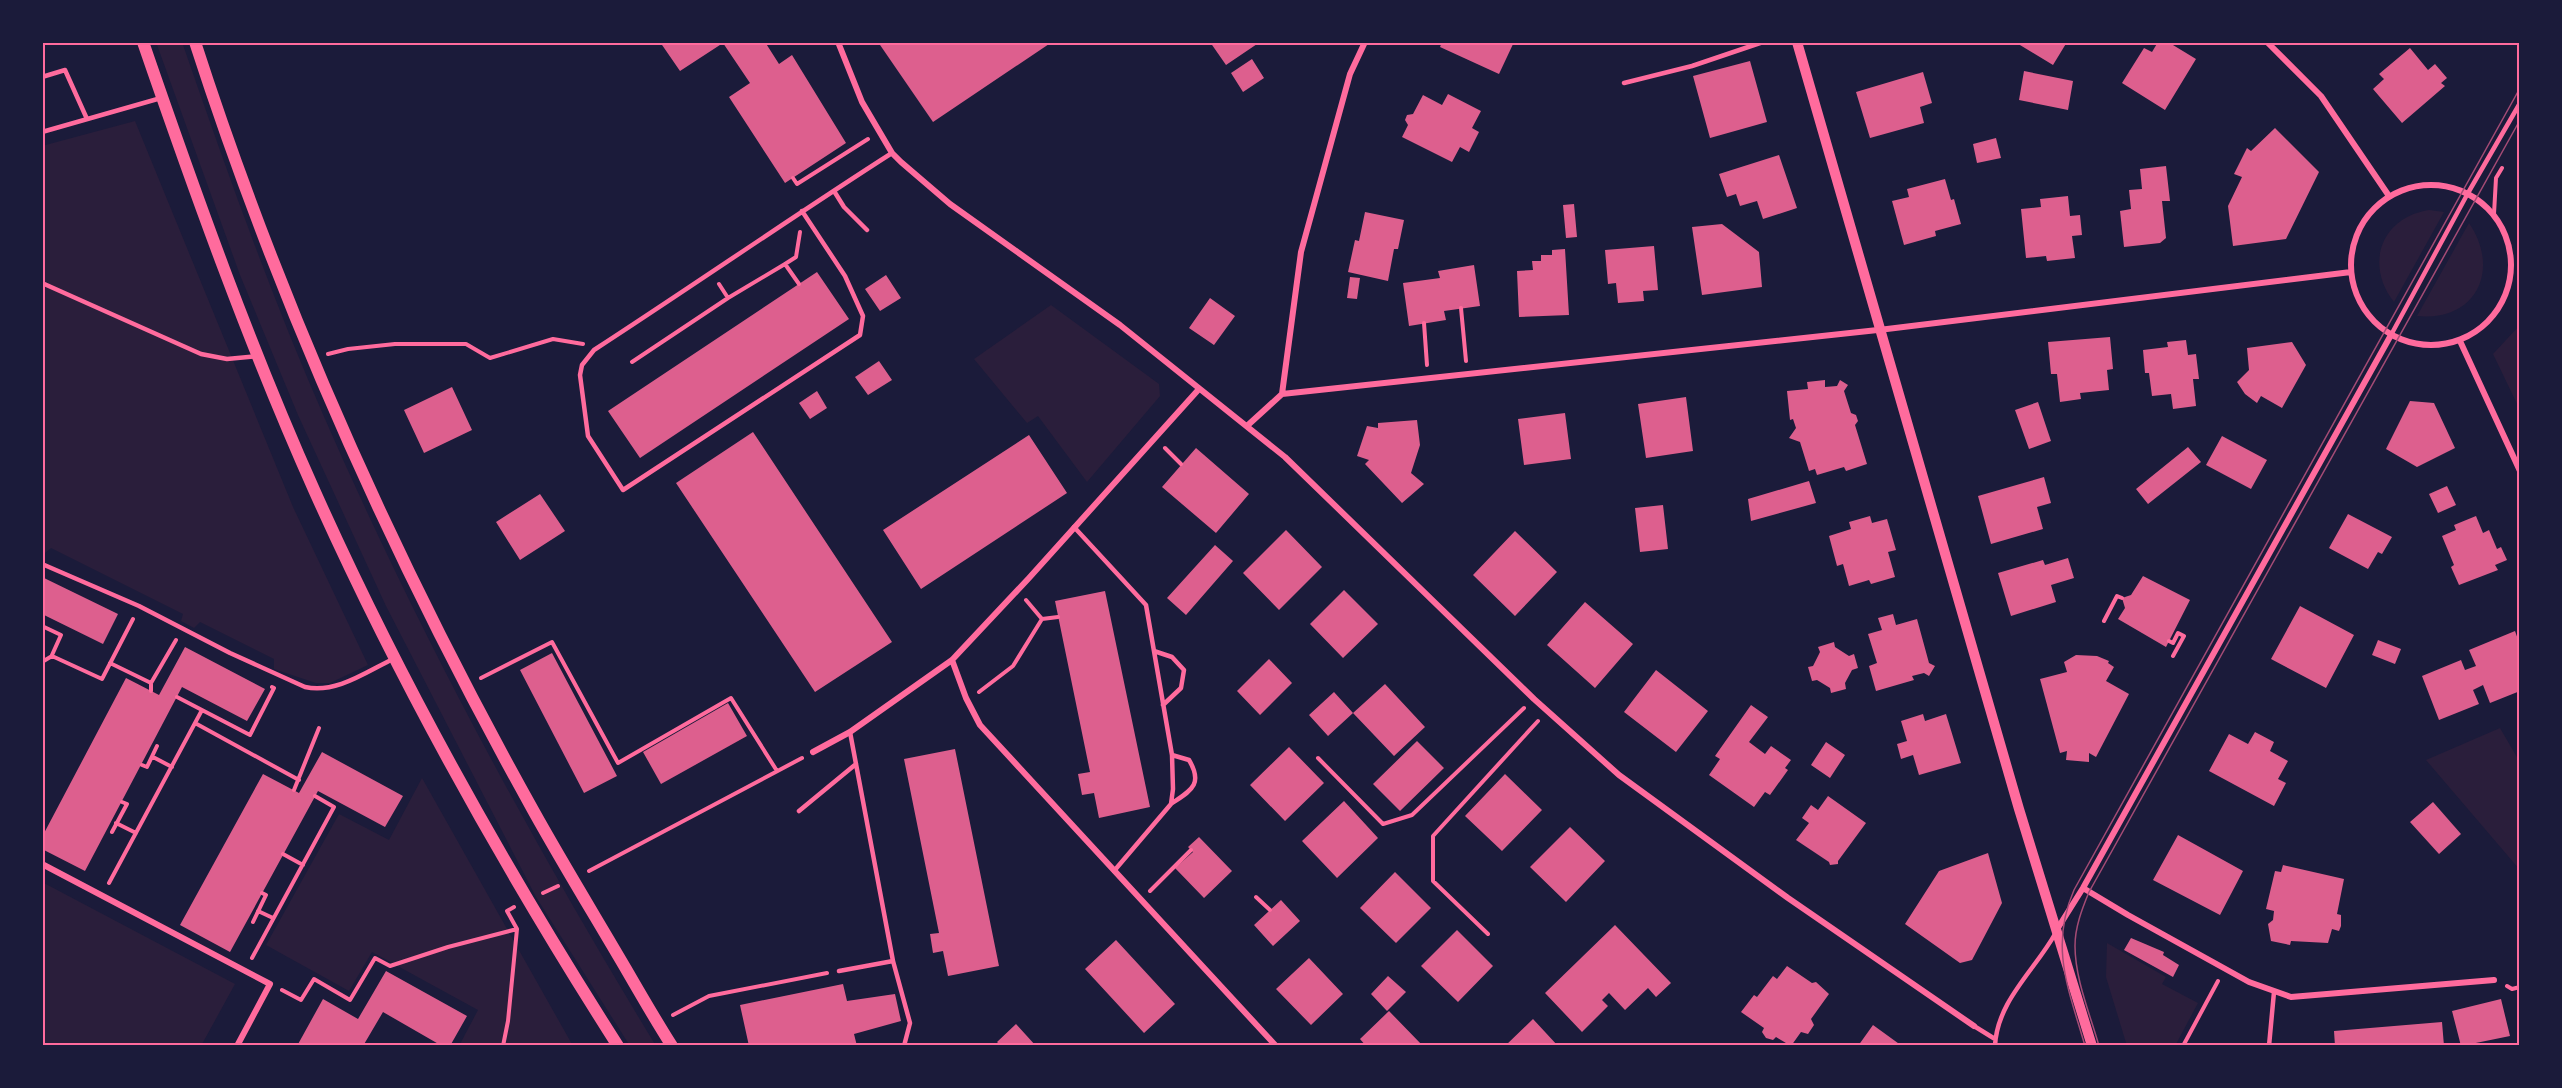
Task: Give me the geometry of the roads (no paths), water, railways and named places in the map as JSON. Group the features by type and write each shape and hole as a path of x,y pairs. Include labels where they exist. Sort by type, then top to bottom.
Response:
{"main road":[{"path":"143,42 258,356 315,493 420,706 527,901 618,1046"},
{"path":"195,42 259,223 312,357 423,601 466,686 572,880 672,1046"}],"street":[{"path":"838,42 862,102 892,153 950,204 1120,325 1248,425 1285,457 1547,712 1619,775 1788,898 1974,1026"},
{"path":"1282,394 1301,252 1350,74 1365,42"},
{"path":"1797,42 2056,932 2092,1046"},
{"path":"2267,42 2320,96 2389,196"},
{"path":"2437,184 2468,193 2494,214 2507,236 2512,261 2510,286 2499,309 2482,328 2460,341 2439,345 2417,345 2391,335 2367,314 2356,294 2351,272 2352,250 2359,229 2372,210 2389,196 2412,187 2437,184"},
{"path":"1248,425 1282,394 1880,329 2351,272"},
{"path":"2056,932 2083,888 2391,335"},
{"path":"2460,341 2520,471"},
{"path":"813,752 850,732 952,660 1199,389"},
{"path":"952,660 966,698 980,725 1276,1046"},
{"path":"42,864 270,984 237,1046"},
{"path":"2083,888 2225,969 2274,992 2291,997 2494,980"}],"lane":[{"path":"1624,82 1692,66 1762,42"},
{"path":"42,77 65,70 87,119"},
{"path":"42,132 162,98"},
{"path":"2391,335 2520,103"},
{"path":"802,212 845,276 863,316 860,335 623,490 588,436 580,375 587,358 594,350 834,190 892,153"},
{"path":"834,190 849,214 867,230"},
{"path":"42,283 201,354 228,359 258,356"},
{"path":"1074,527 1146,605 1172,755 1171,804"},
{"path":"42,564 139,606 295,682 317,690 329,689 396,658"},
{"path":"1154,651 1172,657 1184,670 1181,688 1163,705"},
{"path":"850,732 893,961 910,1023 904,1046"},
{"path":"1114,871 1171,804 1191,790 1196,781 1196,771 1189,760 1172,755"},
{"path":"799,811 856,764"},
{"path":"1995,1046 1999,1024 2020,983 2056,932"},
{"path":"839,971 893,961"},
{"path":"2269,1046 2274,992"},
{"path":"1974,1026 1995,1038"}],"tram line":[{"path":"2085,1046 2068,987 2062,950 2063,931 2074,890 2520,88"},
{"path":"2099,1046 2080,984 2076,958 2075,939 2081,912 2089,892 2520,120"}]}
